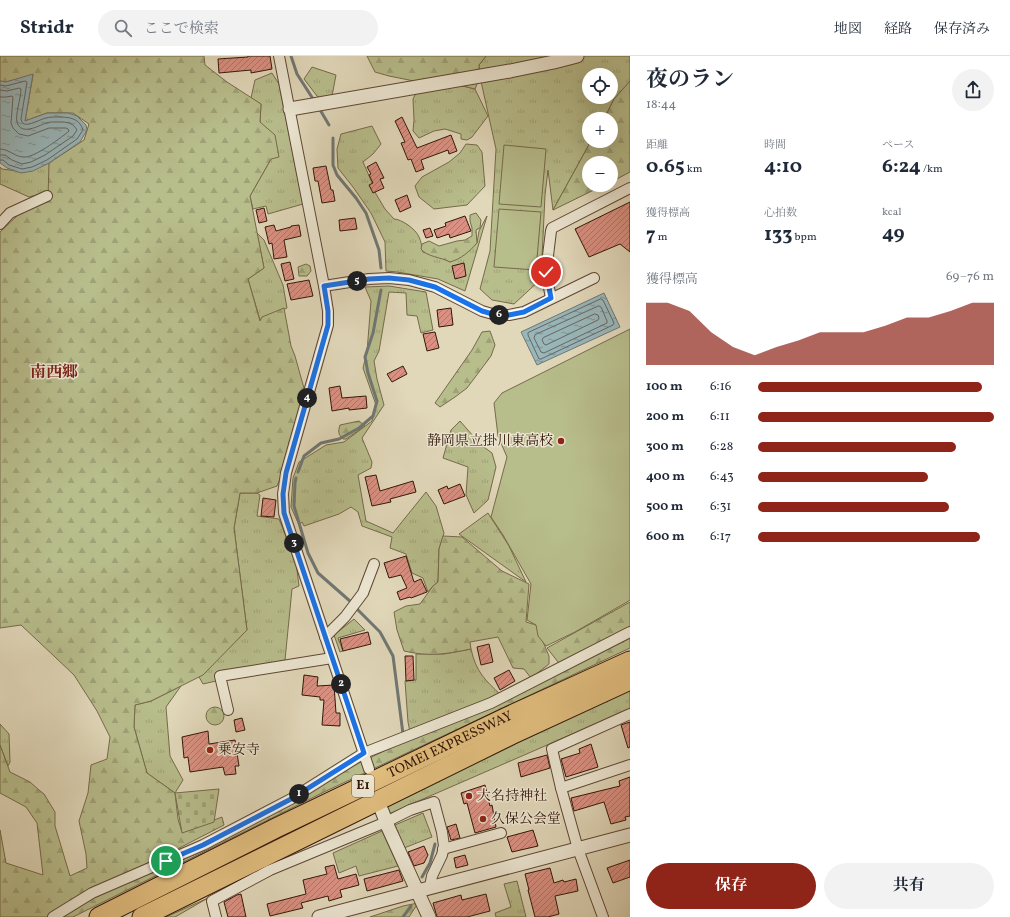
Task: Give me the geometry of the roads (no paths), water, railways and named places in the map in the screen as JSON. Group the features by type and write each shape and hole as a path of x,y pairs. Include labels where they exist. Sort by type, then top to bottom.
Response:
{"highway":[{"path":"507,717 630,651"},
{"name":"TOMEI EXPRESSWAY","path":"99,917 276,828 507,717 630,661"},
{"name":"TOMEI EXPRESSWAY","path":"142,917 511,735 630,680"}],"street":[{"path":"279,56 328,311 328,325 286,473 283,494 284,513 369,769"},
{"path":"290,109 510,71 577,56"},
{"path":"551,298 546,272 552,228 630,188"},
{"path":"0,224 10,213 47,196"},
{"path":"324,286 369,279 389,278 409,280 435,287 482,311 496,315 509,315 524,312 594,278"},
{"path":"325,637 345,617 363,593 374,564"},
{"path":"53,917 92,894 203,845 291,799 364,753 492,703 630,632"},
{"path":"228,710 220,676 332,658"},
{"path":"603,917 578,849 552,749 630,714"},
{"path":"561,788 630,765"},
{"path":"216,917 212,901 270,870 384,816 410,810 434,802 444,846 442,855 432,876 430,887"},
{"path":"384,816 416,891 429,917"},
{"path":"443,849 501,833"},
{"path":"319,917 630,835"}],"water":[{"path":"33,74 25,121 47,113 68,113 77,116 86,125 87,130 80,142 49,163 33,171 21,173 7,168 0,163 0,81 6,82"},
{"path":"604,293 620,327 537,365 521,332"}],"waterway":[{"path":"291,56 297,74 315,102"},
{"path":"319,108 329,125"},
{"path":"333,138 333,165 337,175 366,213 379,250 381,268"},
{"path":"298,472 304,456 321,443 339,439 359,428 373,416 377,401 368,373 365,357 373,333 381,290"},
{"path":"296,478 294,506 308,553 318,573 351,602"},
{"path":"357,609 380,632 393,656 403,734"},
{"path":"422,877 430,863 435,844"},
{"path":"403,917 411,906"}],"place":[{"name":"静岡県立掛川東高校","path":"561,441"},
{"name":"乗安寺","path":"210,750"},
{"name":"大名持神社","path":"469,796"},
{"name":"久保公会堂","path":"483,819"}],"district":[{"name":"南西郷","path":"54,373"}]}
